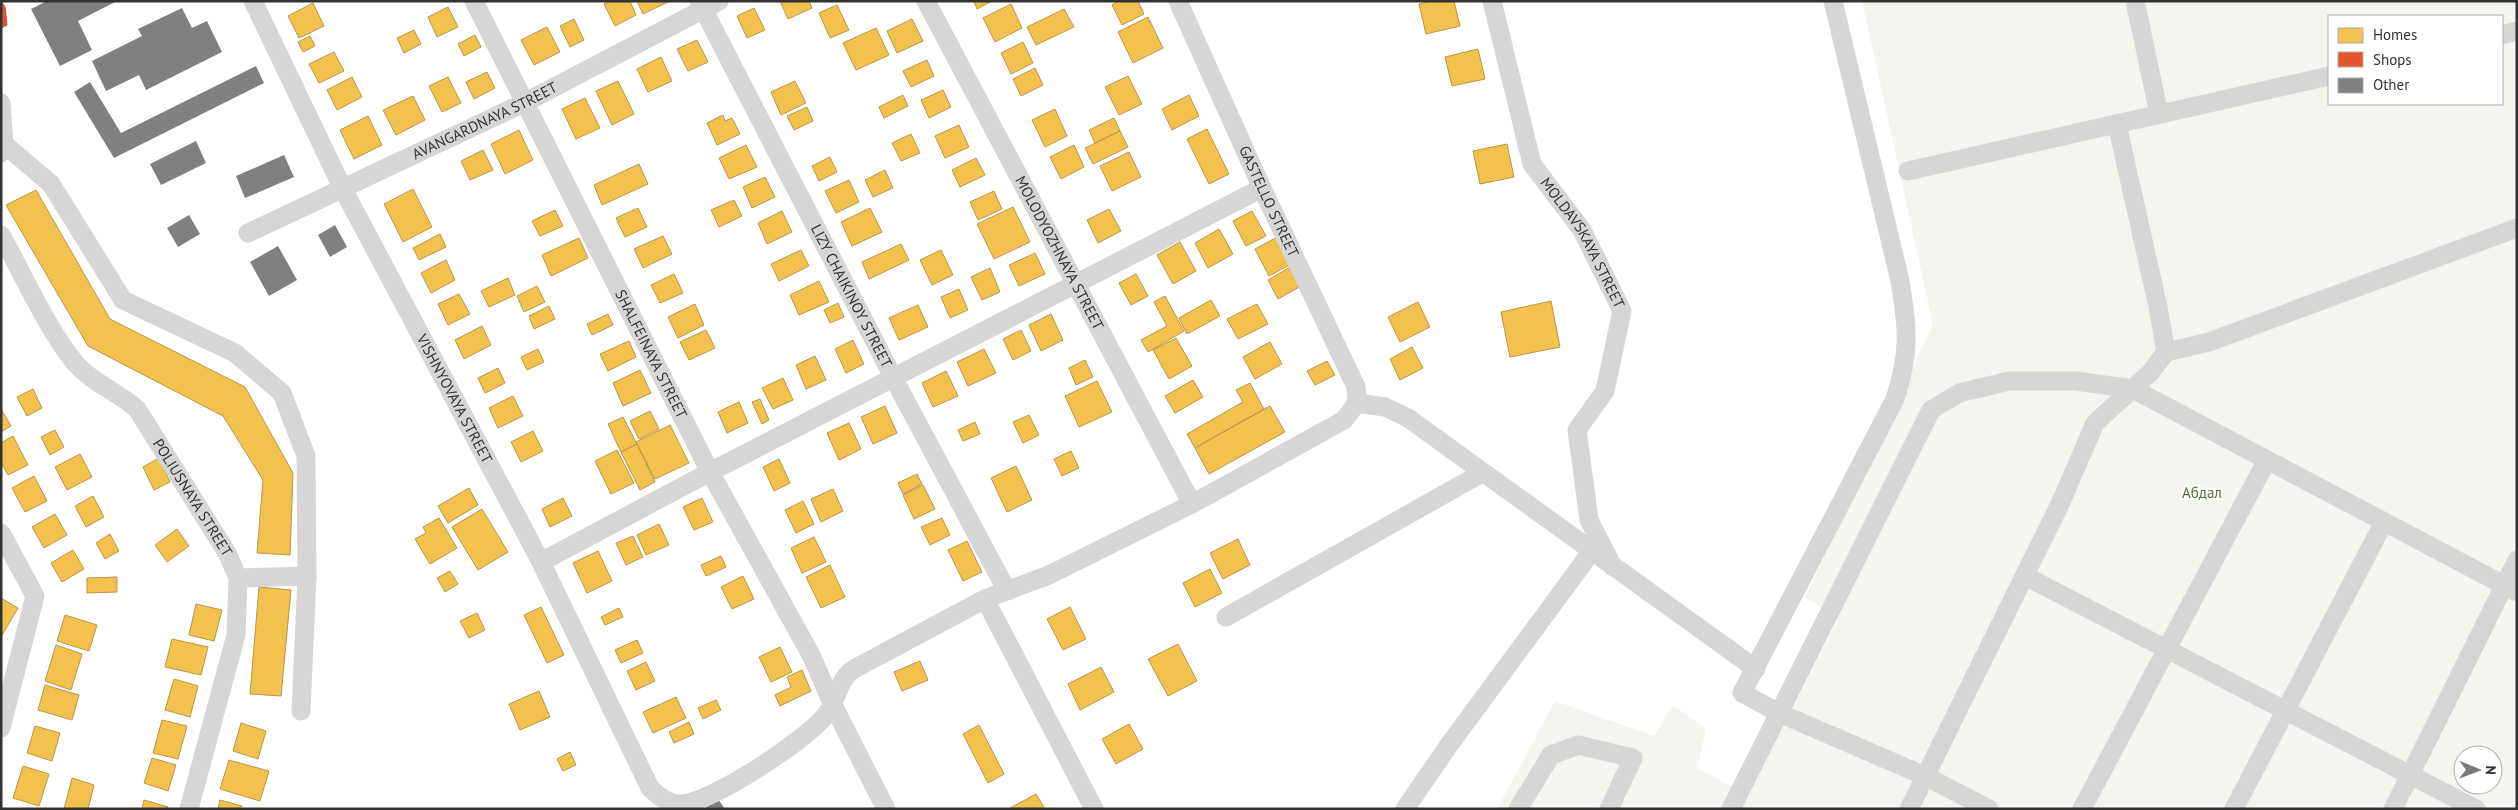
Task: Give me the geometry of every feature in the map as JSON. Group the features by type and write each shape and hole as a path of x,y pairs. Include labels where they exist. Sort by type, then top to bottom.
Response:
{"street":[{"name":"VISHNYOVAYA STREET","path":"253,1 343,189 541,562 650,788 658,796 679,804 695,802 750,775 824,718 833,705"},
{"name":"SHALFEINAYA STREET","path":"474,1 710,472 811,655 833,705 886,809"},
{"name":"MOLODYOZHNAYA STREET","path":"926,1 1078,285 1192,504"},
{"name":"GASTELLO STREET","path":"1178,1 1262,188 1356,387 1356,403"},
{"name":"MOLDAVSKAYA STREET","path":"1492,1 1532,164 1582,230 1622,311 1605,391 1577,430 1589,520 1613,567"},
{"path":"1833,1 1900,281 1907,320 1907,347 1904,371 1895,399 1742,693 1779,712 1925,776 1989,809"},
{"path":"2135,1 2159,114"},
{"name":"AVANGARDNAYA STREET","path":"248,233 526,102 707,4"},
{"name":"LIZY CHAIKINOY STREET","path":"707,4 893,377 1007,591"},
{"path":"2503,35 2517,31"},
{"path":"1908,171 2328,76"},
{"path":"1,103 3,148 51,184 123,300 235,354 282,393 306,456 307,576 300,711"},
{"path":"2117,124 2158,307 2166,352"},
{"path":"541,562 893,377 1078,285 1262,188"},
{"path":"1909,809 2060,504 2095,423 2150,373 2166,352 2218,339 2517,228"},
{"name":"POLIUSNAYA STREET","path":"1,236 60,341 76,364 90,377 123,396 137,409 227,554 238,578 236,635 189,809"},
{"path":"1731,809 1931,410 1959,392 2009,381 2076,381 2133,389 2511,589"},
{"path":"833,705 841,681 847,674 985,599 1049,576 1192,504 1344,420 1356,403 1385,407 1408,418 1756,669"},
{"path":"2082,809 2267,460"},
{"path":"1226,617 1482,472"},
{"path":"2234,809 2384,522"},
{"path":"1,533 8,556 35,596 1,728"},
{"path":"1405,809 1449,745 1592,551"},
{"path":"2393,809 2410,774 2511,589 2517,560"},
{"path":"238,578 307,576"},
{"path":"2025,576 2476,809"},
{"path":"985,599 1094,809"},
{"path":"1518,809 1551,755 1578,745 1633,758 1609,809"}],"green space":[{"name":"Абдал","path":"1862,1 2517,1 2517,809 1497,809 1555,701 1654,736 1673,705 1706,729 1697,768 1748,795 1838,620 1805,597 1933,324"}],"building: Homes":[{"path":"611,1 630,1 636,15 615,26 604,4"},
{"path":"637,1 670,1 643,14"},
{"path":"780,1 809,1 812,8 788,19"},
{"path":"974,1 992,1 977,9"},
{"path":"1119,1 1138,1 1144,14 1122,25 1112,5"},
{"path":"1432,1 1454,1 1460,26 1426,34 1419,4"},
{"path":"313,3 324,26 299,38 288,16"},
{"path":"1011,4 1022,28 995,42 983,18"},
{"path":"837,5 849,30 830,38 819,13"},
{"path":"448,7 458,27 437,37 428,17"},
{"path":"754,8 765,30 747,38 737,16"},
{"path":"1064,9 1074,27 1036,45 1027,27"},
{"path":"1148,17 1163,48 1133,63 1118,32"},
{"path":"574,19 584,40 570,47 560,26"},
{"path":"912,19 923,41 897,53 887,31"},
{"path":"547,27 560,52 534,65 521,40"},
{"path":"876,28 889,55 856,70 843,43"},
{"path":"414,30 421,44 404,53 397,38"},
{"path":"475,35 481,47 464,56 458,44"},
{"path":"310,36 315,46 303,52 298,42"},
{"path":"697,40 708,62 688,71 677,49"},
{"path":"1023,42 1033,63 1011,74 1001,53"},
{"path":"1478,49 1485,79 1452,86 1445,57"},
{"path":"334,52 344,71 319,83 309,64"},
{"path":"661,57 672,81 648,92 637,69"},
{"path":"927,60 934,76 911,87 903,71"},
{"path":"1035,68 1043,85 1021,96 1013,79"},
{"path":"487,72 495,88 474,99 466,82"},
{"path":"1128,76 1142,104 1119,115 1105,87"},
{"path":"352,77 362,97 337,110 327,90"},
{"path":"448,77 461,103 442,112 429,86"},
{"path":"618,81 634,114 612,125 596,91"},
{"path":"795,81 806,103 781,115 771,92"},
{"path":"943,90 951,107 929,118 921,100"},
{"path":"903,95 908,106 884,118 879,107"},
{"path":"1189,95 1199,116 1172,130 1162,109"},
{"path":"413,96 425,120 396,135 383,110"},
{"path":"585,98 600,128 576,139 562,109"},
{"path":"807,107 813,121 794,130 787,116"},
{"path":"1055,109 1067,136 1045,147 1032,120"},
{"path":"723,115 725,121 732,118 740,134 717,145 707,123"},
{"path":"368,116 382,145 354,159 340,130"},
{"path":"1114,118 1120,131 1095,143 1089,130"},
{"path":"959,125 969,147 945,158 935,136"},
{"path":"1207,129 1229,174 1209,184 1187,139"},
{"path":"519,130 533,160 505,174 491,144"},
{"path":"1120,131 1128,147 1093,164 1085,148"},
{"path":"911,134 920,153 901,161 892,143"},
{"path":"1507,144 1514,177 1480,184 1473,151"},
{"path":"746,145 757,167 729,179 719,158"},
{"path":"1074,145 1084,167 1061,179 1050,157"},
{"path":"483,150 493,170 470,180 461,161"},
{"path":"1129,152 1141,177 1112,191 1100,166"},
{"path":"830,157 837,172 819,181 812,166"},
{"path":"976,158 985,175 960,187 952,170"},
{"path":"639,164 648,184 602,205 594,185"},
{"path":"885,170 893,188 873,197 865,180"},
{"path":"765,177 775,197 752,208 743,187"},
{"path":"849,180 859,202 836,213 825,191"},
{"path":"413,189 432,227 403,242 384,204"},
{"path":"36,190 110,319 245,387 293,473 290,555 257,553 263,480 223,416 88,346 6,205"},
{"path":"994,191 1002,209 978,220 970,202"},
{"path":"734,200 742,216 719,227 711,210"},
{"path":"1013,207 1030,242 994,259 977,224"},
{"path":"638,208 647,227 625,237 616,218"},
{"path":"870,208 882,232 852,246 841,222"},
{"path":"1109,209 1121,231 1098,243 1087,220"},
{"path":"555,210 563,226 540,236 532,221"},
{"path":"782,211 792,232 767,244 758,223"},
{"path":"1252,211 1266,236 1246,246 1233,221"},
{"path":"1219,229 1233,254 1208,268 1195,243"},
{"path":"440,234 446,247 419,260 413,248"},
{"path":"663,236 672,254 643,268 634,249"},
{"path":"1279,236 1293,263 1269,276 1255,249"},
{"path":"579,238 588,258 551,276 542,255"},
{"path":"1180,242 1196,271 1173,284 1157,255"},
{"path":"901,244 909,260 869,279 862,262"},
{"path":"801,250 809,266 779,281 771,264"},
{"path":"941,250 953,275 932,285 920,260"},
{"path":"1035,253 1045,274 1019,286 1009,265"},
{"path":"446,260 455,280 431,293 421,273"},
{"path":"1290,267 1301,286 1278,299 1268,280"},
{"path":"990,268 1000,292 982,300 971,277"},
{"path":"674,274 683,293 660,303 651,285"},
{"path":"1136,274 1148,296 1131,305 1119,283"},
{"path":"508,278 515,295 489,307 481,291"},
{"path":"819,281 829,302 799,315 790,295"},
{"path":"537,286 545,302 524,312 517,296"},
{"path":"959,289 968,310 950,318 941,297"},
{"path":"459,294 470,314 448,325 438,304"},
{"path":"1165,296 1184,331 1148,352 1141,340 1167,326 1154,302"},
{"path":"1211,300 1220,316 1187,334 1179,318"},
{"path":"1551,301 1560,347 1510,357 1501,312"},
{"path":"1418,302 1430,327 1400,342 1388,317"},
{"path":"838,303 844,317 830,323 824,310"},
{"path":"695,304 704,325 678,338 668,317"},
{"path":"1257,304 1268,324 1238,339 1227,319"},
{"path":"918,305 928,327 899,340 889,318"},
{"path":"549,306 555,319 534,329 529,316"},
{"path":"608,314 613,325 592,335 587,324"},
{"path":"1051,314 1063,340 1041,351 1029,325"},
{"path":"482,326 491,345 464,359 455,340"},
{"path":"706,330 715,348 689,360 680,342"},
{"path":"1021,330 1031,351 1013,360 1003,339"},
{"path":"1176,338 1192,366 1169,379 1153,350"},
{"path":"853,340 864,364 846,373 835,349"},
{"path":"629,341 636,357 608,371 600,354"},
{"path":"1270,342 1282,364 1255,379 1243,357"},
{"path":"1412,347 1423,368 1400,380 1390,359"},
{"path":"538,349 544,362 527,370 521,357"},
{"path":"984,349 996,373 968,386 957,362"},
{"path":"815,356 826,380 806,389 796,365"},
{"path":"1085,360 1093,377 1076,385 1069,368"},
{"path":"1327,361 1335,375 1315,385 1307,371"},
{"path":"498,368 505,383 485,393 478,378"},
{"path":"640,370 651,393 623,406 613,383"},
{"path":"946,371 958,396 933,407 922,383"},
{"path":"783,378 793,400 773,409 762,388"},
{"path":"1193,380 1203,397 1175,413 1165,396"},
{"path":"1097,381 1112,412 1079,427 1065,396"},
{"path":"1250,383 1264,409 1195,448 1187,434 1243,402 1236,390"},
{"path":"33,389 42,408 27,416 17,397"},
{"path":"513,396 523,416 498,428 489,408"},
{"path":"760,399 769,420 762,424 752,402"},
{"path":"739,402 748,423 727,433 718,412"},
{"path":"885,406 897,433 873,444 861,417"},
{"path":"1270,406 1285,432 1209,474 1195,448"},
{"path":"1,409 11,426 1,432"},
{"path":"650,411 659,429 639,439 630,421"},
{"path":"1029,415 1039,435 1023,443 1013,422"},
{"path":"623,417 637,444 621,452 608,424"},
{"path":"975,422 980,434 963,441 958,430"},
{"path":"849,423 861,449 839,460 827,433"},
{"path":"670,425 689,463 655,479 636,442"},
{"path":"55,430 64,447 50,455 41,437"},
{"path":"533,431 543,451 521,462 511,442"},
{"path":"13,436 28,465 8,475 1,462 1,443"},
{"path":"637,444 655,482 640,490 621,452"},
{"path":"617,450 634,483 611,494 595,461"},
{"path":"1071,451 1079,468 1062,476 1054,459"},
{"path":"80,454 92,477 67,490 55,467"},
{"path":"159,458 170,482 154,490 143,467"},
{"path":"779,459 790,483 774,491 763,467"},
{"path":"1016,466 1032,500 1007,512 991,478"},
{"path":"917,474 922,484 903,494 898,483"},
{"path":"34,476 47,501 25,512 12,488"},
{"path":"923,485 935,509 914,519 903,495"},
{"path":"469,488 478,505 448,523 438,506"},
{"path":"833,489 843,511 821,522 811,499"},
{"path":"93,496 104,517 86,527 75,506"},
{"path":"563,498 572,516 550,527 542,509"},
{"path":"702,498 713,522 694,530 683,507"},
{"path":"803,501 814,524 796,533 785,510"},
{"path":"482,509 508,552 478,570 452,527"},
{"path":"55,514 67,535 44,548 32,527"},
{"path":"439,518 457,548 430,564 415,539 426,533 423,527"},
{"path":"942,518 950,535 930,545 921,527"},
{"path":"659,524 669,545 646,555 637,535"},
{"path":"177,529 189,546 167,562 155,545"},
{"path":"110,534 119,551 105,559 96,543"},
{"path":"633,536 643,557 626,565 616,543"},
{"path":"814,537 826,562 802,573 791,548"},
{"path":"1238,539 1250,565 1223,579 1210,553"},
{"path":"967,541 982,572 963,581 948,550"},
{"path":"73,550 84,569 62,582 51,563"},
{"path":"598,551 612,581 587,593 573,563"},
{"path":"721,556 726,567 706,576 701,565"},
{"path":"830,565 845,597 821,608 806,577"},
{"path":"1210,569 1222,593 1195,607 1183,583"},
{"path":"450,571 458,584 445,592 437,578"},
{"path":"743,576 754,599 732,609 721,587"},
{"path":"117,577 117,592 87,593 87,578"},
{"path":"259,587 291,590 281,696 250,694"},
{"path":"1,598 18,608 1,637"},
{"path":"196,604 222,610 214,641 189,635"},
{"path":"541,607 564,655 547,663 524,615"},
{"path":"1070,607 1086,639 1063,650 1047,619"},
{"path":"619,608 623,617 605,625 601,617"},
{"path":"477,613 485,630 469,638 460,621"},
{"path":"65,615 97,625 89,651 57,641"},
{"path":"172,639 208,647 201,675 165,667"},
{"path":"637,640 643,653 621,663 615,650"},
{"path":"1178,644 1197,681 1168,696 1148,659"},
{"path":"56,645 82,654 71,690 45,681"},
{"path":"780,647 792,672 771,682 759,657"},
{"path":"920,661 928,680 902,691 894,672"},
{"path":"646,662 655,681 636,690 627,671"},
{"path":"1101,667 1114,692 1080,710 1068,684"},
{"path":"802,670 811,691 780,706 775,695 791,687 787,677"},
{"path":"174,679 198,686 190,717 165,710"},
{"path":"45,685 79,695 72,720 38,710"},
{"path":"539,691 550,717 520,730 509,704"},
{"path":"676,697 686,718 653,733 643,712"},
{"path":"716,700 721,710 703,719 698,708"},
{"path":"162,720 187,726 178,759 153,753"},
{"path":"689,722 694,734 674,743 669,732"},
{"path":"241,723 266,731 258,759 233,751"},
{"path":"1129,724 1143,749 1116,764 1102,739"},
{"path":"979,725 1004,774 988,783 963,734"},
{"path":"35,726 60,733 52,761 27,753"},
{"path":"570,752 576,765 563,771 557,759"},
{"path":"152,758 176,765 168,791 144,783"},
{"path":"229,760 269,771 260,801 220,789"},
{"path":"23,766 49,774 39,806 13,798"},
{"path":"72,778 94,785 88,809 64,809"},
{"path":"1036,794 1045,809 1010,809 1010,808"},
{"path":"144,800 168,807 168,809 142,809"},
{"path":"220,800 242,806 241,809 218,809"}],"building: Shops":[{"path":"1,1 5,7 7,25 1,28"}],"building: Other":[{"path":"47,1 117,1 78,21 92,50 60,66 31,9"},
{"path":"182,8 192,28 207,21 222,52 146,90 139,75 106,91 92,61 142,36 138,29"},
{"path":"256,66 264,83 114,158 74,92 90,82 121,133"},
{"path":"196,141 206,163 161,185 150,164"},
{"path":"284,155 294,177 245,198 236,176"},
{"path":"189,215 200,234 178,247 167,228"},
{"path":"335,225 347,247 330,257 318,235"},
{"path":"278,246 297,280 269,296 250,262"},
{"path":"718,799 725,809 704,809"}]}
